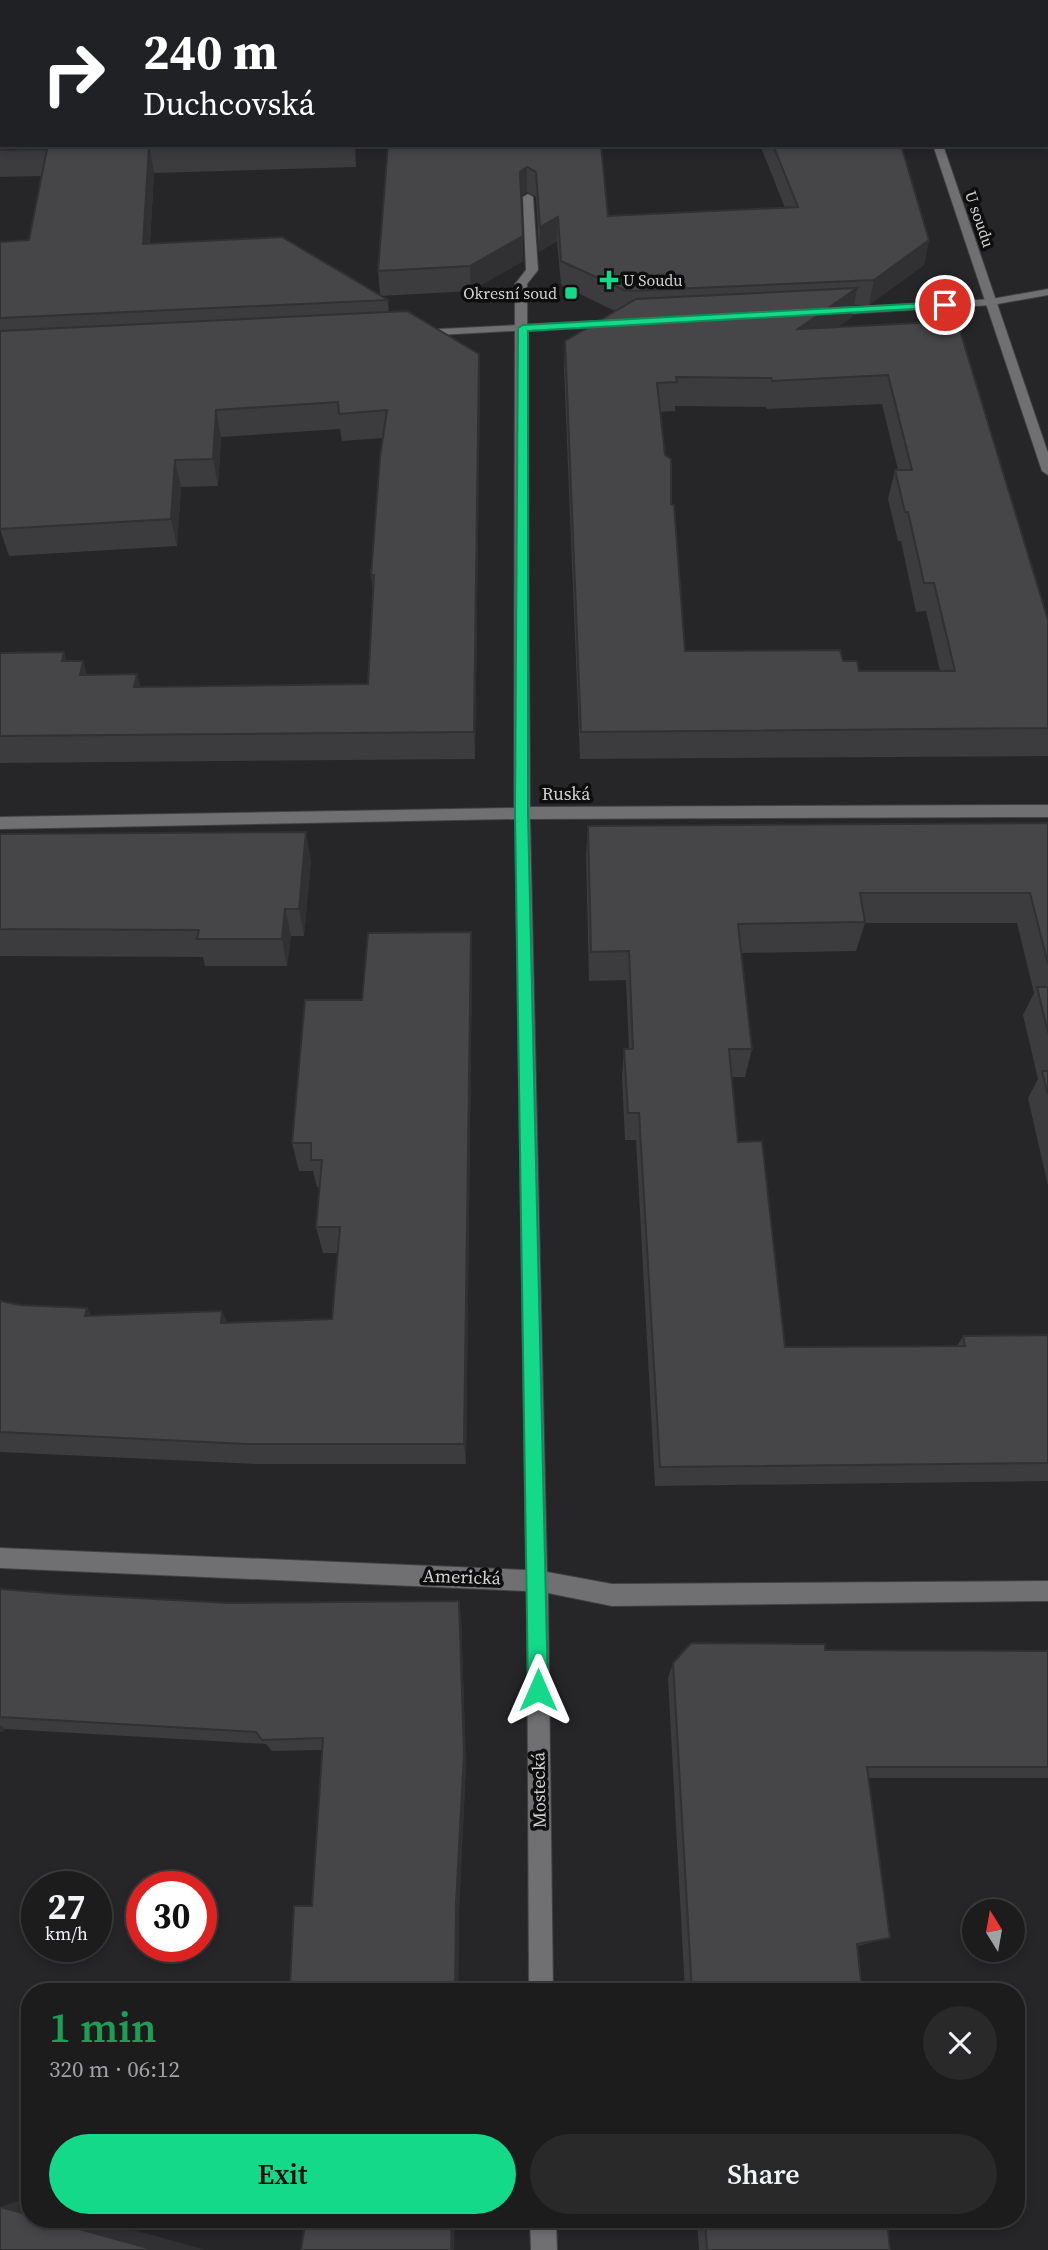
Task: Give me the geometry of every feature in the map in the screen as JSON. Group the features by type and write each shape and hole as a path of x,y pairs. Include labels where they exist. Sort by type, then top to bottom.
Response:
{"street":[{"name":"U soudu","path":"939,147 1048,471"},
{"name":"Mostecká","path":"528,197 532,271 521,284 522,813 537,1581 541,1983"},
{"path":"817,313 992,302 1048,292"},
{"path":"401,334 624,323"},
{"name":"Ruská","path":"0,823 522,813 1048,811"},
{"name":"Americká","path":"0,1558 537,1581 612,1595 1048,1591"},
{"path":"543,2228 544,2250"}],"building":[{"path":"0,147 149,147 143,244 282,237 388,300 0,318 0,242 29,240 47,149 0,150"},
{"path":"388,147 601,147 608,216 798,207 774,147 902,147 929,240 874,280 626,291 561,261 558,217 540,227 536,172 527,167 520,172 523,236 470,266 378,271"},
{"path":"857,288 798,329 957,321 1048,620 1048,728 581,732 565,341 636,299","holes":["888,375 912,470 895,470 905,512 908,512 924,583 934,583 955,671 859,671 857,661 843,661 840,650 685,651 674,505 671,504 671,459 665,455 657,383 677,382 676,377 771,378 772,381"]},
{"path":"407,311 479,354 474,732 0,736 0,653 64,652 62,661 83,661 80,675 137,674 134,687 368,684 374,575 371,575 380,457 387,410 339,414 338,402 216,410 213,459 175,460 171,519 0,529 0,331"},
{"path":"1048,823 1048,964 1030,893 860,893 865,922 738,924 752,1049 729,1049 738,1142 762,1141 785,1347 965,1346 963,1336 1048,1335 1048,1463 660,1467 639,1113 628,1113 624,1049 633,1049 629,951 591,952 588,826"},
{"path":"306,832 299,909 285,909 282,939 197,939 199,930 0,929 0,834"},
{"path":"471,932 464,1444 246,1444 0,1432 0,1301 20,1305 87,1308 85,1316 222,1311 221,1323 332,1319 340,1227 316,1227 322,1160 311,1160 311,1143 292,1143 305,1000 362,1000 368,933"},
{"path":"1037,987 1048,987 1048,1033"},
{"path":"1042,1071 1048,1071 1048,1095"},
{"path":"0,1589 229,1603 459,1601 464,1754 456,1904 455,1983 290,1983 294,1906 312,1906 323,1738 262,1740 256,1732 0,1717"},
{"path":"691,1643 825,1644 825,1650 1048,1651 1048,1767 867,1767 890,1938 857,1944 861,1983 691,1983 673,1663"},
{"path":"0,2207 21,2213 21,2228 76,2228 155,2250 0,2250"},
{"path":"304,2228 452,2228 451,2250 301,2250"},
{"path":"706,2228 888,2228 890,2250 707,2250"}],"place":[{"name":"U Soudu","path":"609,280"},
{"name":"Okresní soud","path":"571,293"}],"route":[{"path":"538,1690 522,813 523,328 945,305"}]}
